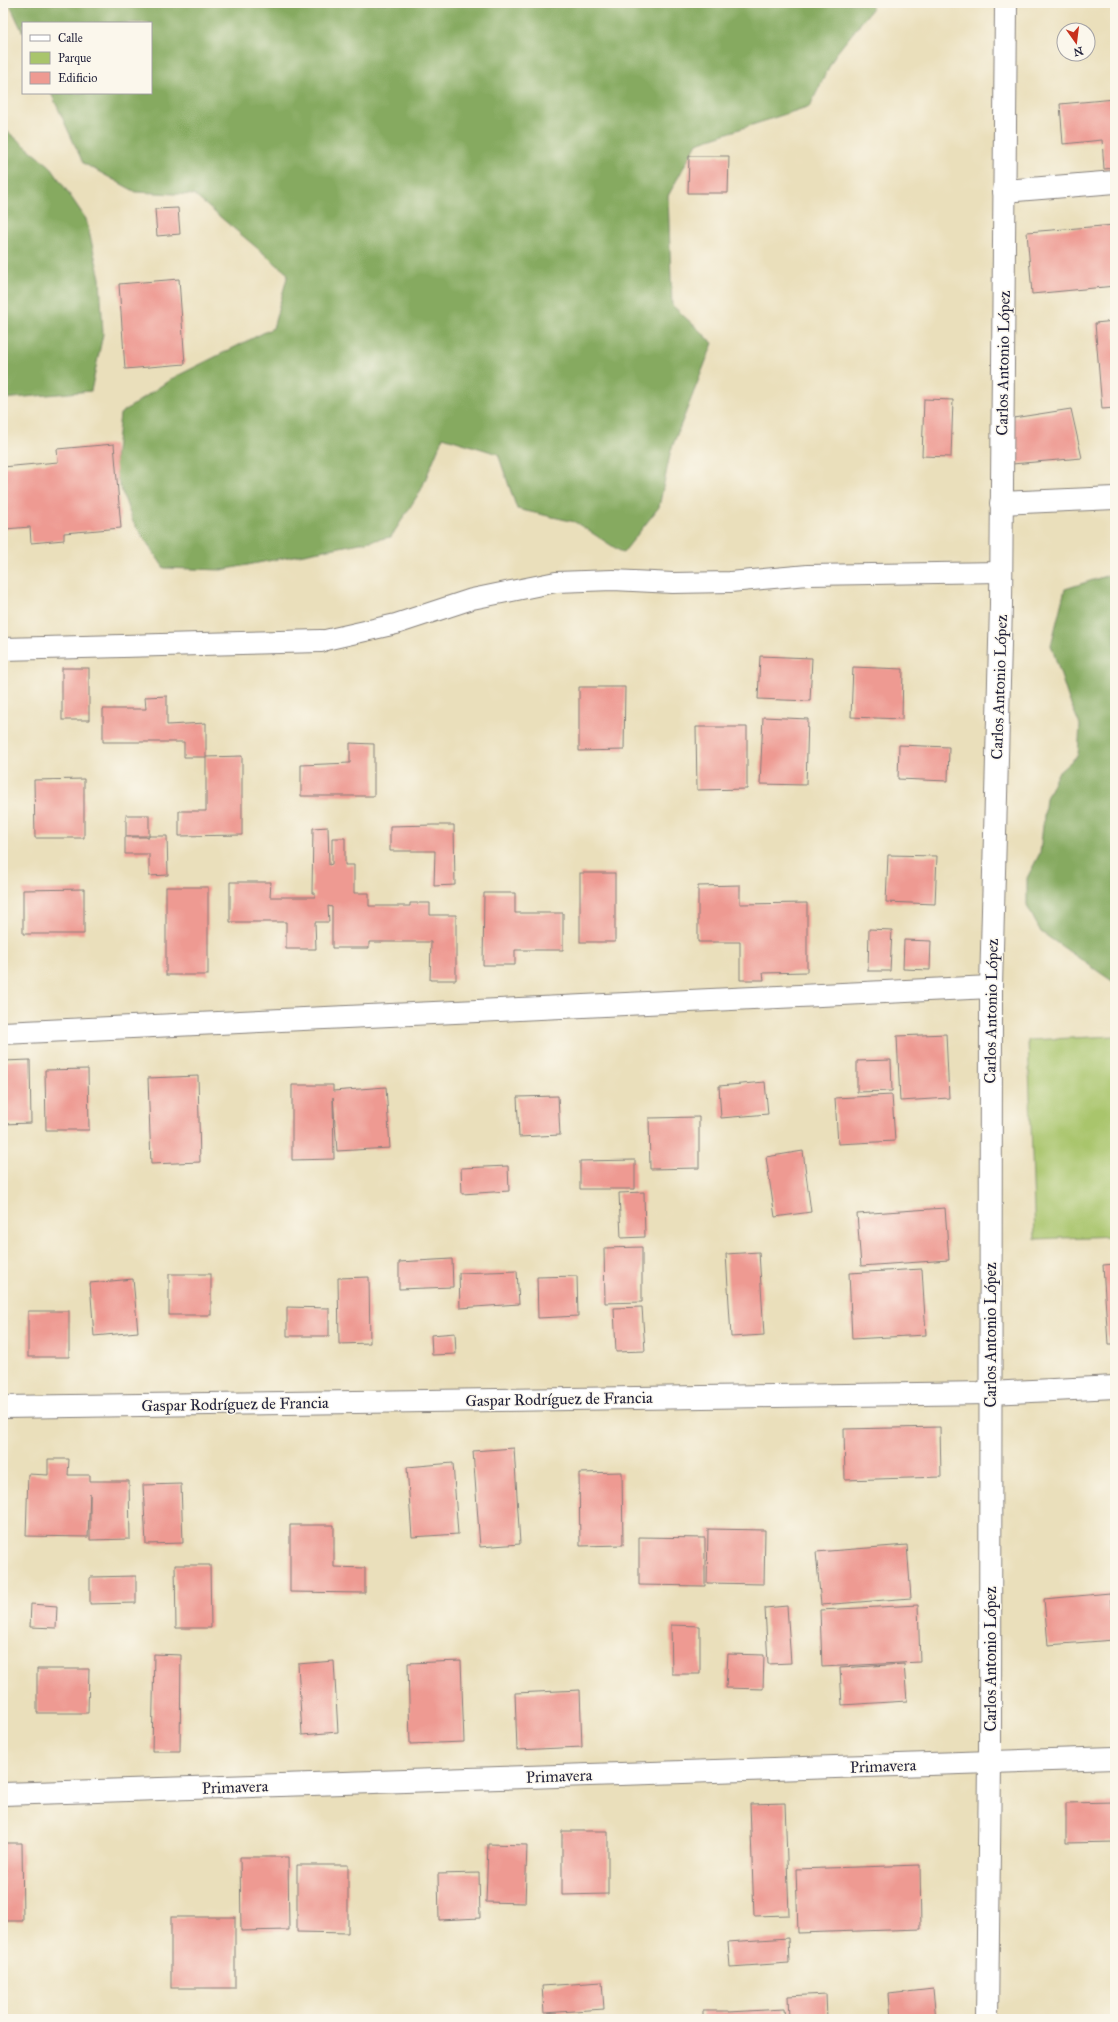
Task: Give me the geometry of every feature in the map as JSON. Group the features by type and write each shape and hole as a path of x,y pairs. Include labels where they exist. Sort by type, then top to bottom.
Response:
{"street":[{"name":"Carlos Antonio López","path":"987,2019 990,1763 989,1393 991,987 1001,572 1006,3"},
{"path":"1004,190 1115,182"},
{"path":"1001,503 1115,498"},
{"path":"3,649 321,641"},
{"path":"3,1032 991,987"},
{"name":"Gaspar Rodríguez de Francia","path":"3,1407 989,1393 1115,1387"},
{"name":"Primavera","path":"3,1794 1115,1758"}],"lane":[{"path":"321,641 396,624 472,599 556,582 613,580 673,583 730,582 808,575 1001,572"}],"green space":[{"path":"9,3 872,3 872,9 835,55 810,106 697,143 668,196 672,305 713,343 671,450 659,507 623,553 575,522 517,509 498,454 443,437 421,490 391,537 222,570 164,568 133,522 114,470 120,414 171,379 273,328 288,274 194,195 136,192 83,163 51,94 152,94 152,22 22,22 22,31"},
{"path":"3,128 50,166 86,219 100,278 103,334 91,391 3,399"},
{"path":"1115,573 1115,983 1041,932 1027,906 1027,878 1040,853 1046,798 1058,773 1078,755 1080,725 1069,700 1051,645 1065,589"},
{"path":"1115,1036 1115,1236 1035,1239 1028,1040"}],"building":[{"path":"1115,99 1115,168 1104,169 1102,140 1063,144 1060,104"},
{"path":"689,156 729,156 728,193 688,193"},
{"path":"178,208 180,234 157,236 155,209"},
{"path":"1115,225 1115,286 1032,294 1027,232"},
{"path":"179,279 185,364 125,369 119,284"},
{"path":"1115,321 1115,408 1102,409 1095,323"},
{"path":"924,399 953,400 951,457 922,456"},
{"path":"1071,409 1082,458 1012,464 1007,419"},
{"path":"114,444 121,528 64,533 64,540 31,543 30,527 5,529 3,467 58,462 57,449"},
{"path":"760,656 812,658 810,701 758,699"},
{"path":"853,667 903,669 902,719 851,717"},
{"path":"62,668 89,668 89,720 62,720"},
{"path":"579,687 625,687 624,750 579,751"},
{"path":"167,696 167,725 206,723 206,757 184,757 184,742 103,742 103,709 146,709 145,697"},
{"path":"763,717 808,719 806,785 760,784"},
{"path":"696,727 747,727 747,789 697,790"},
{"path":"350,743 374,744 374,796 301,796 301,765 350,763"},
{"path":"899,745 949,747 948,781 898,779"},
{"path":"242,756 242,835 179,836 179,811 206,811 206,757"},
{"path":"84,779 84,838 35,838 34,780"},
{"path":"126,815 149,815 149,836 126,836"},
{"path":"454,825 455,885 434,886 435,851 390,851 390,826"},
{"path":"328,827 329,865 332,864 332,838 345,838 345,865 354,865 354,893 369,893 369,906 410,906 410,903 430,903 430,915 456,915 456,980 430,980 431,942 369,942 369,948 332,948 332,907 328,906 329,922 315,922 316,949 286,949 286,922 230,922 230,882 271,882 270,897 315,897 315,893 312,893 313,828"},
{"path":"167,836 168,875 149,876 149,854 125,854 125,837"},
{"path":"888,855 937,856 935,904 886,902"},
{"path":"580,873 615,873 615,942 580,942"},
{"path":"740,885 740,904 807,903 807,972 763,973 764,980 740,980 740,942 698,942 698,886"},
{"path":"166,887 208,887 208,975 166,975"},
{"path":"84,889 84,934 23,934 23,890"},
{"path":"484,893 515,893 515,913 563,913 563,950 515,950 515,965 483,965"},
{"path":"869,929 892,930 890,971 868,971"},
{"path":"904,940 931,941 930,970 903,969"},
{"path":"946,1034 949,1098 900,1101 897,1036"},
{"path":"30,1060 31,1123 3,1124 3,1061"},
{"path":"891,1060 892,1091 857,1092 857,1061"},
{"path":"88,1069 89,1130 46,1130 45,1070"},
{"path":"198,1076 200,1162 151,1164 148,1078"},
{"path":"765,1082 768,1114 721,1118 719,1086"},
{"path":"292,1085 333,1085 333,1091 386,1087 390,1148 337,1151 333,1097 334,1159 292,1160"},
{"path":"892,1095 895,1141 838,1144 835,1098"},
{"path":"558,1096 560,1135 519,1137 517,1097"},
{"path":"699,1117 699,1168 650,1169 649,1118"},
{"path":"803,1151 811,1212 775,1217 766,1157"},
{"path":"635,1160 635,1189 580,1189 580,1161"},
{"path":"508,1166 509,1191 462,1194 461,1168"},
{"path":"644,1192 645,1237 621,1238 619,1193"},
{"path":"945,1208 949,1260 861,1266 857,1214"},
{"path":"642,1247 642,1302 605,1303 604,1248"},
{"path":"759,1252 764,1335 731,1337 726,1254"},
{"path":"452,1259 453,1287 399,1289 399,1262"},
{"path":"1115,1264 1115,1344 1108,1344 1103,1265"},
{"path":"922,1269 926,1335 852,1339 849,1273"},
{"path":"517,1271 519,1304 460,1308 459,1273"},
{"path":"169,1274 211,1274 211,1315 169,1315"},
{"path":"577,1276 578,1316 538,1318 537,1277"},
{"path":"369,1277 370,1343 339,1344 338,1278"},
{"path":"133,1279 138,1332 94,1336 90,1283"},
{"path":"287,1307 329,1308 329,1336 287,1336"},
{"path":"642,1307 645,1351 616,1352 614,1308"},
{"path":"28,1311 69,1311 69,1357 28,1357"},
{"path":"455,1333 456,1354 432,1355 431,1335"},
{"path":"940,1427 941,1477 845,1480 844,1429"},
{"path":"514,1448 520,1544 480,1547 473,1451"},
{"path":"48,1459 69,1459 68,1475 90,1475 90,1481 129,1481 130,1539 90,1540 90,1493 88,1537 26,1536 28,1474 48,1475"},
{"path":"453,1463 458,1534 412,1537 407,1467"},
{"path":"622,1472 623,1545 580,1546 579,1473"},
{"path":"181,1484 183,1543 146,1544 143,1485"},
{"path":"290,1525 334,1525 334,1567 365,1568 365,1593 290,1592"},
{"path":"708,1529 765,1530 764,1584 707,1583"},
{"path":"639,1537 705,1538 705,1586 639,1585"},
{"path":"907,1545 911,1598 821,1605 816,1552"},
{"path":"175,1565 210,1565 211,1628 176,1628"},
{"path":"136,1576 136,1603 90,1604 90,1577"},
{"path":"1110,1593 1114,1640 1048,1645 1044,1599"},
{"path":"31,1604 57,1606 56,1628 30,1627"},
{"path":"918,1605 920,1662 822,1667 820,1610"},
{"path":"787,1606 791,1663 768,1664 765,1608"},
{"path":"671,1625 700,1626 700,1674 672,1674"},
{"path":"154,1654 181,1655 180,1751 152,1751"},
{"path":"728,1654 764,1655 763,1689 726,1688"},
{"path":"334,1661 338,1732 302,1735 298,1664"},
{"path":"461,1661 464,1742 410,1744 408,1663"},
{"path":"904,1664 907,1701 842,1705 840,1668"},
{"path":"37,1669 89,1669 88,1713 37,1713"},
{"path":"580,1690 582,1747 517,1750 515,1693"},
{"path":"1115,1802 1115,1842 1066,1843 1066,1803"},
{"path":"785,1803 789,1915 754,1916 750,1804"},
{"path":"562,1831 608,1831 608,1894 562,1895"},
{"path":"3,1843 22,1843 23,1921 3,1921"},
{"path":"488,1844 527,1845 525,1903 486,1902"},
{"path":"240,1857 288,1857 289,1930 241,1931"},
{"path":"297,1865 348,1865 348,1933 297,1932"},
{"path":"920,1865 921,1929 798,1933 796,1869"},
{"path":"479,1873 480,1918 439,1920 438,1874"},
{"path":"171,1917 235,1917 235,1988 171,1988"},
{"path":"788,1938 789,1963 730,1967 728,1942"},
{"path":"602,1982 604,2009 544,2013 542,1986"},
{"path":"933,1989 936,2019 891,2019 889,1994"},
{"path":"826,1994 827,2019 789,2019 788,1996"},
{"path":"784,2009 785,2019 703,2019 703,2011 729,2012"},
{"path":"542,2017 542,2019 528,2019 528,2018"}]}
